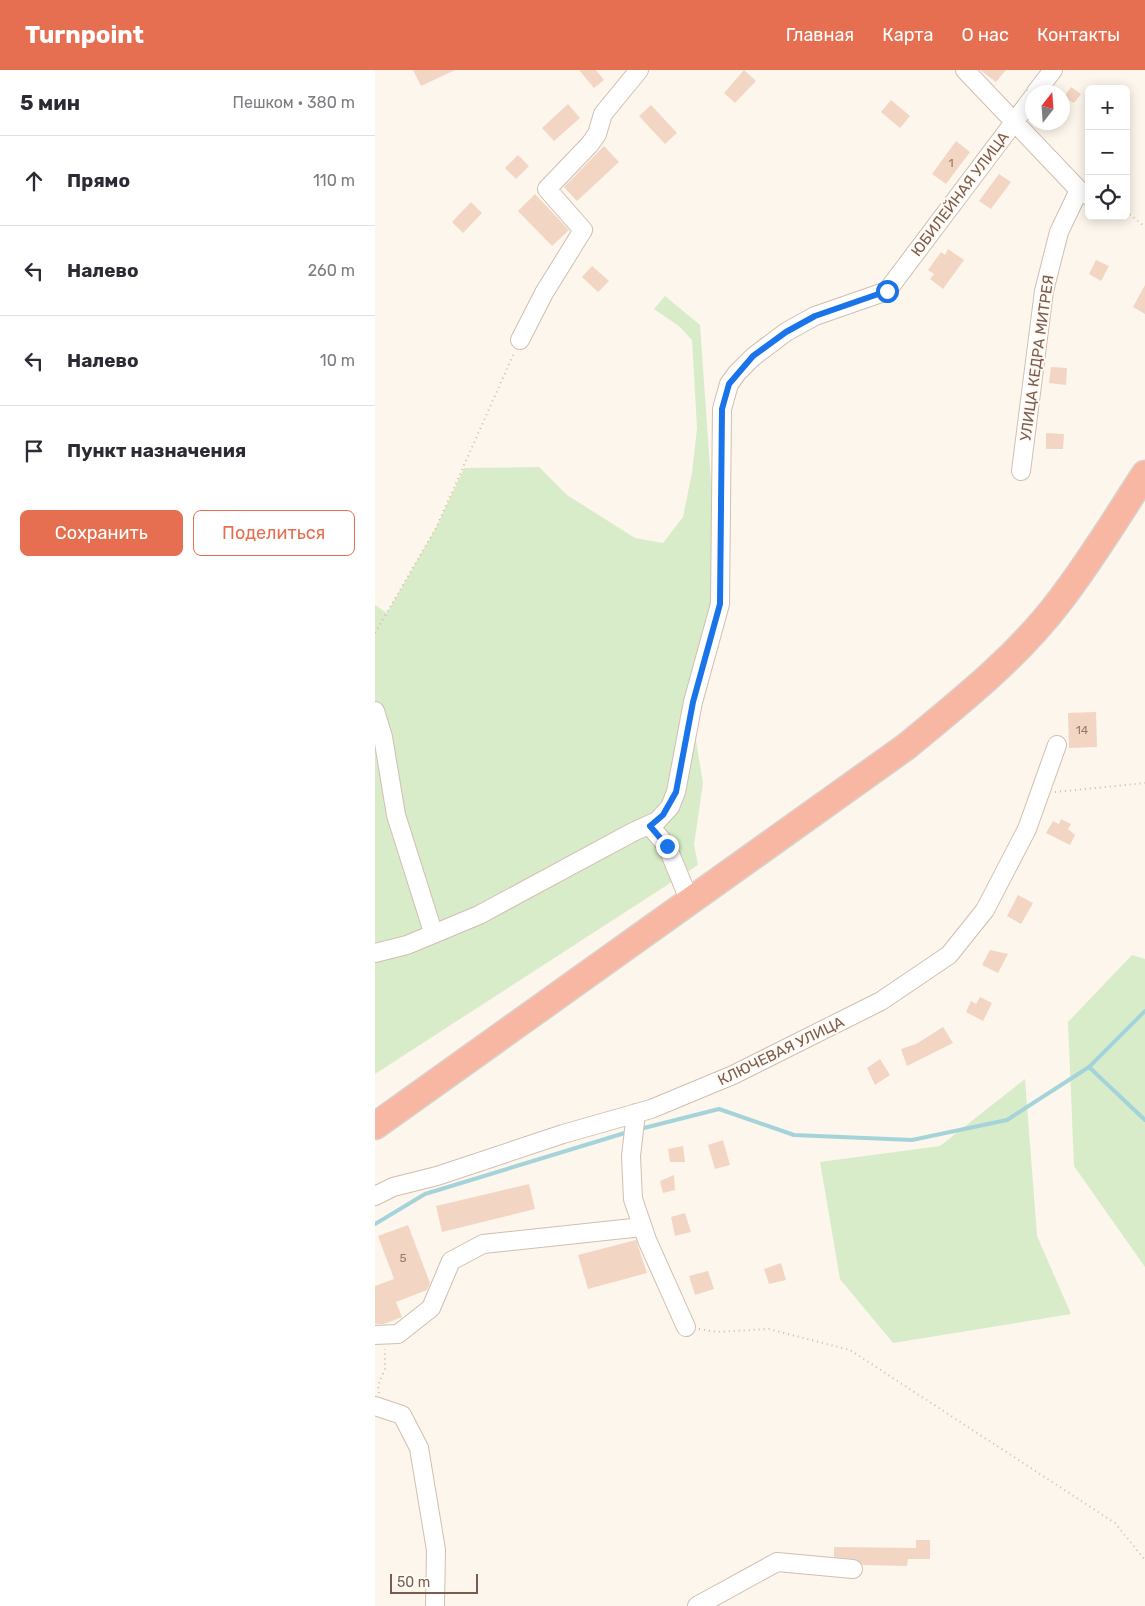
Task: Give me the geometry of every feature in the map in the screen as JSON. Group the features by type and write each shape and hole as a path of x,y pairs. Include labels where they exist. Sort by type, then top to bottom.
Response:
{"highway":[{"path":"375,1126 907,746 960,702 1011,656 1058,604 1145,474"}],"street":[{"path":"520,340 539,302 583,230 547,189 590,144 597,134 603,114 639,70"},
{"path":"965,70 1013,123 1084,193"},
{"path":"1041,85 1053,70"},
{"name":"ЮБИЛЕЙНАЯ УЛИЦА","path":"650,826 663,815 676,792 693,702 720,604 722,409 729,384 753,356 786,332 815,316 887,291 1025,107"},
{"name":"УЛИЦА КЕДРА МИТРЕЯ","path":"1021,471 1044,291 1059,232 1084,193"},
{"path":"375,710 383,737 396,815 433,932"},
{"name":"КЛЮЧЕВАЯ УЛИЦА","path":"375,1196 393,1187 437,1176 563,1134 636,1113 733,1075 809,1039 881,1001 949,955 985,910 1027,829 1057,745"},
{"path":"375,954 407,945 433,932 479,915 633,832 650,826 667,846 691,902"},
{"path":"636,1113 631,1156 633,1199 642,1226 686,1327"},
{"path":"375,1335 398,1334 431,1308 451,1261 483,1244 642,1226"},
{"path":"378,1407 402,1415 419,1448 436,1550 435,1606"},
{"path":"697,1606 777,1562 853,1569"}],"path":[{"path":"1130,214 1145,227"},
{"path":"375,633 436,528 520,340"},
{"path":"1040,792 1145,784"},
{"path":"686,1327 716,1332 769,1329 850,1350 1115,1523 1145,1560"},
{"path":"375,1335 386,1346 385,1369 378,1385 378,1407"}],"green space":[{"path":"665,296 700,325 712,496 714,580 695,735 703,783 694,845 698,865 375,1074 375,605 387,613 436,528 464,468 539,467 567,495 635,538 663,543 683,517 692,473 697,428 692,340 680,327 654,309"},
{"path":"1132,955 1145,959 1145,1267 1074,1166 1068,1022"},
{"path":"1025,1079 1037,1236 1071,1314 893,1343 840,1279 820,1162 940,1146"}],"building":[{"path":"413,70 455,70 421,86"},
{"path":"579,70 596,70 604,80 594,88"},
{"path":"744,70 756,81 735,103 724,93"},
{"path":"980,70 1006,70 996,82"},
{"path":"1071,87 1081,94 1074,103 1070,101"},
{"path":"891,100 910,116 900,128 881,112"},
{"path":"568,104 580,118 554,141 542,128"},
{"path":"651,105 677,133 665,144 639,116"},
{"path":"956,141 970,152 946,184 932,174"},
{"path":"604,146 619,162 577,201 564,187"},
{"path":"518,155 529,166 516,179 505,168"},
{"path":"999,174 1011,182 991,209 979,201"},
{"path":"535,194 569,230 552,246 518,211"},
{"path":"471,202 482,213 463,233 452,222"},
{"path":"948,249 964,260 943,289 930,279 934,274 928,270 941,252 945,255"},
{"path":"1096,260 1109,266 1101,281 1089,274"},
{"path":"592,266 609,281 598,292 582,277"},
{"path":"1145,285 1145,314 1133,307"},
{"path":"1051,367 1067,368 1066,385 1049,383"},
{"path":"1046,433 1064,434 1063,449 1046,449"},
{"path":"1096,712 1097,747 1069,748 1068,713"},
{"path":"1061,819 1071,824 1068,829 1075,835 1070,845 1046,833 1053,821 1059,824"},
{"path":"1018,895 1033,903 1021,924 1007,916"},
{"path":"990,950 1008,954 998,973 982,965"},
{"path":"980,997 992,1003 983,1021 966,1012 971,1001 976,1004"},
{"path":"943,1027 953,1043 907,1066 901,1049 916,1044"},
{"path":"880,1059 890,1075 875,1085 867,1068"},
{"path":"723,1140 730,1165 715,1169 708,1145"},
{"path":"683,1146 685,1162 670,1162 668,1149"},
{"path":"674,1175 675,1190 663,1193 660,1181"},
{"path":"529,1184 535,1209 442,1232 436,1206"},
{"path":"685,1213 691,1232 675,1236 671,1217"},
{"path":"408,1225 430,1283 427,1290 396,1302 402,1317 384,1324 375,1324 375,1286 394,1279 378,1236"},
{"path":"636,1240 647,1273 588,1289 578,1255"},
{"path":"781,1263 786,1280 769,1284 764,1269"},
{"path":"708,1271 714,1289 695,1295 689,1276"},
{"path":"916,1540 930,1540 930,1559 908,1559 907,1566 863,1565 854,1559 834,1557 834,1547 916,1548"}],"waterway":[{"path":"640,1129 719,1109 794,1135 912,1140 1007,1120 1089,1067 1145,1011"},
{"path":"1089,1067 1145,1120"},
{"path":"375,1224 425,1194 628,1132"}],"route":[{"path":"667,846 650,826 657,822 670,806 676,792 693,702 720,604 722,571 721,426 722,409 729,384 753,356 786,332 829,310 857,303 887,291"}]}
